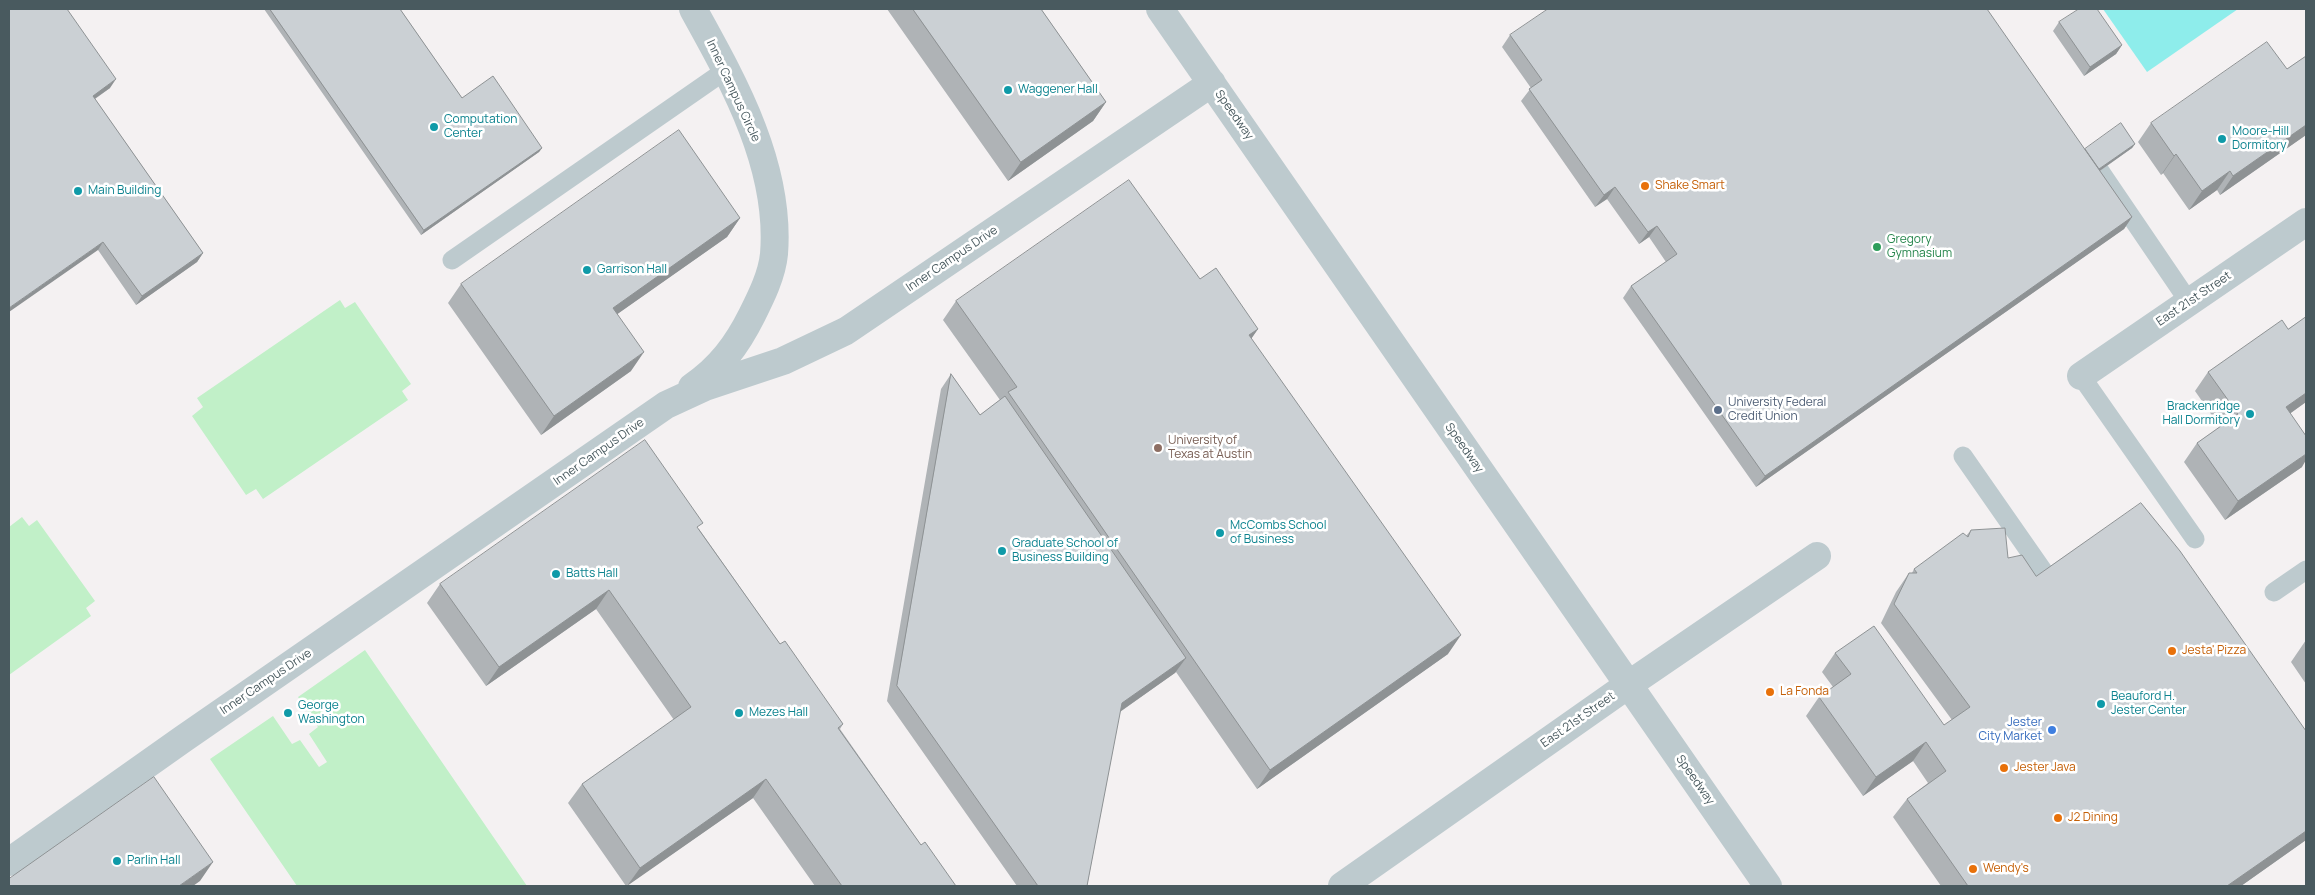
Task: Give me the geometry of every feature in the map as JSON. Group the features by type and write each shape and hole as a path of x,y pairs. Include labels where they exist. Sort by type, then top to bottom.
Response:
{"street":[{"name":"Inner Campus Circle","path":"666,405 705,378 735,348 764,290 774,256 773,214 755,134 726,70 693,9"},
{"name":"Speedway","path":"1160,9 1768,886"},
{"name":"Inner Campus Drive","path":"9,862 183,739 666,405 706,387 783,361 846,331 1212,83"},
{"name":"East 21st Street","path":"2081,376 2306,222"},
{"name":"East 21st Street","path":"1342,886 1628,685 1816,556"}],"lane":[{"path":"452,260 726,70"},
{"path":"2100,171 2189,302"},
{"path":"2081,376 2195,539"},
{"path":"1963,456 2048,578"},
{"path":"2274,592 2306,570"}],"green space":[{"path":"340,300 345,308 355,302 411,384 402,391 408,400 263,499 256,489 246,495 192,416 203,407 197,398"},
{"path":"22,517 29,526 37,520 95,601 86,608 91,616 9,675 9,527"},
{"path":"365,650 527,886 297,886 210,759 273,716 292,744 300,740 319,767 327,762 309,734 318,727 298,697"}],"water":[{"path":"2103,9 2238,9 2147,72"}],"building":[{"name":"Main Building","path":"9,9 67,9 116,79 93,96 203,253 142,296 103,242 9,308"},
{"name":"Computation Center","path":"270,9 400,9 462,98 493,76 542,148 424,230"},
{"name":"Waggener Hall","path":"913,9 1041,9 1106,102 1021,162"},
{"name":"Gregory Gymnasium","path":"1548,9 1987,9 2132,217 1765,476 1631,286 1677,254 1657,226 1648,232 1615,187 1604,195 1529,89 1542,80 1510,35"},
{"path":"2079,9 2097,9 2122,45 2090,67 2059,22"},
{"name":"Moore-Hill Dormitory","path":"2267,42 2287,69 2306,56 2306,125 2233,176 2230,171 2202,191 2151,123"},
{"path":"2121,123 2135,144 2099,169 2085,149"},
{"name":"Garrison Hall","path":"679,130 740,218 613,308 644,352 554,416 461,284"},
{"name":"McCombs School of Business","path":"1129,180 1200,279 1216,268 1258,329 1249,335 1461,635 1270,770 1008,392 1017,387 956,301"},
{"name":"Brackenridge Hall Dormitory","path":"2306,317 2306,393 2286,407 2306,436 2306,454 2238,501 2197,443 2238,414 2208,372 2282,320 2288,329"},
{"name":"Graduate School of Business Building","path":"951,374 980,415 1005,396 1186,658 1122,703 1087,886 1038,886 897,686"},
{"path":"645,440 703,523 697,527 780,644 785,641 843,724 838,728 921,845 925,842 956,886 842,886 766,779 640,868 582,784 691,707 609,590 499,667 440,584"},
{"name":"Beauford H. Jester Center","path":"2141,503 2180,551 2306,731 2306,831 2227,886 1968,886 1907,799 1946,771 1926,742 1876,777 1819,697 1851,674 1835,653 1874,626 1944,725 1970,707 1894,604 1909,573 1917,573 1914,569 1963,533 1968,537 1971,530 2005,528 2008,558 2022,555 2036,576"},
{"name":"Parlin Hall","path":"154,777 213,862 179,886 9,886 9,879"}],"place":[{"name":"Waggener Hall","path":"1008,90"},
{"name":"Computation Center","path":"434,127"},
{"name":"Moore-Hill Dormitory","path":"2222,139"},
{"name":"Shake Smart","path":"1645,186"},
{"name":"Main Building","path":"78,191"},
{"name":"Gregory Gymnasium","path":"1877,247"},
{"name":"Garrison Hall","path":"587,270"},
{"name":"University Federal Credit Union","path":"1718,410"},
{"name":"Brackenridge Hall Dormitory","path":"2250,414"},
{"name":"University of Texas at Austin","path":"1158,448"},
{"name":"McCombs School of Business","path":"1220,533"},
{"name":"Graduate School of Business Building","path":"1002,551"},
{"name":"Batts Hall","path":"556,574"},
{"name":"Jesta' Pizza","path":"2172,651"},
{"name":"La Fonda","path":"1770,692"},
{"name":"Beauford H. Jester Center","path":"2101,704"},
{"name":"George Washington","path":"288,713"},
{"name":"Mezes Hall","path":"739,713"},
{"name":"Jester City Market","path":"2052,730"},
{"name":"Jester Java","path":"2004,768"},
{"name":"J2 Dining","path":"2058,818"},
{"name":"Parlin Hall","path":"117,861"},
{"name":"Wendy's","path":"1973,869"}]}
